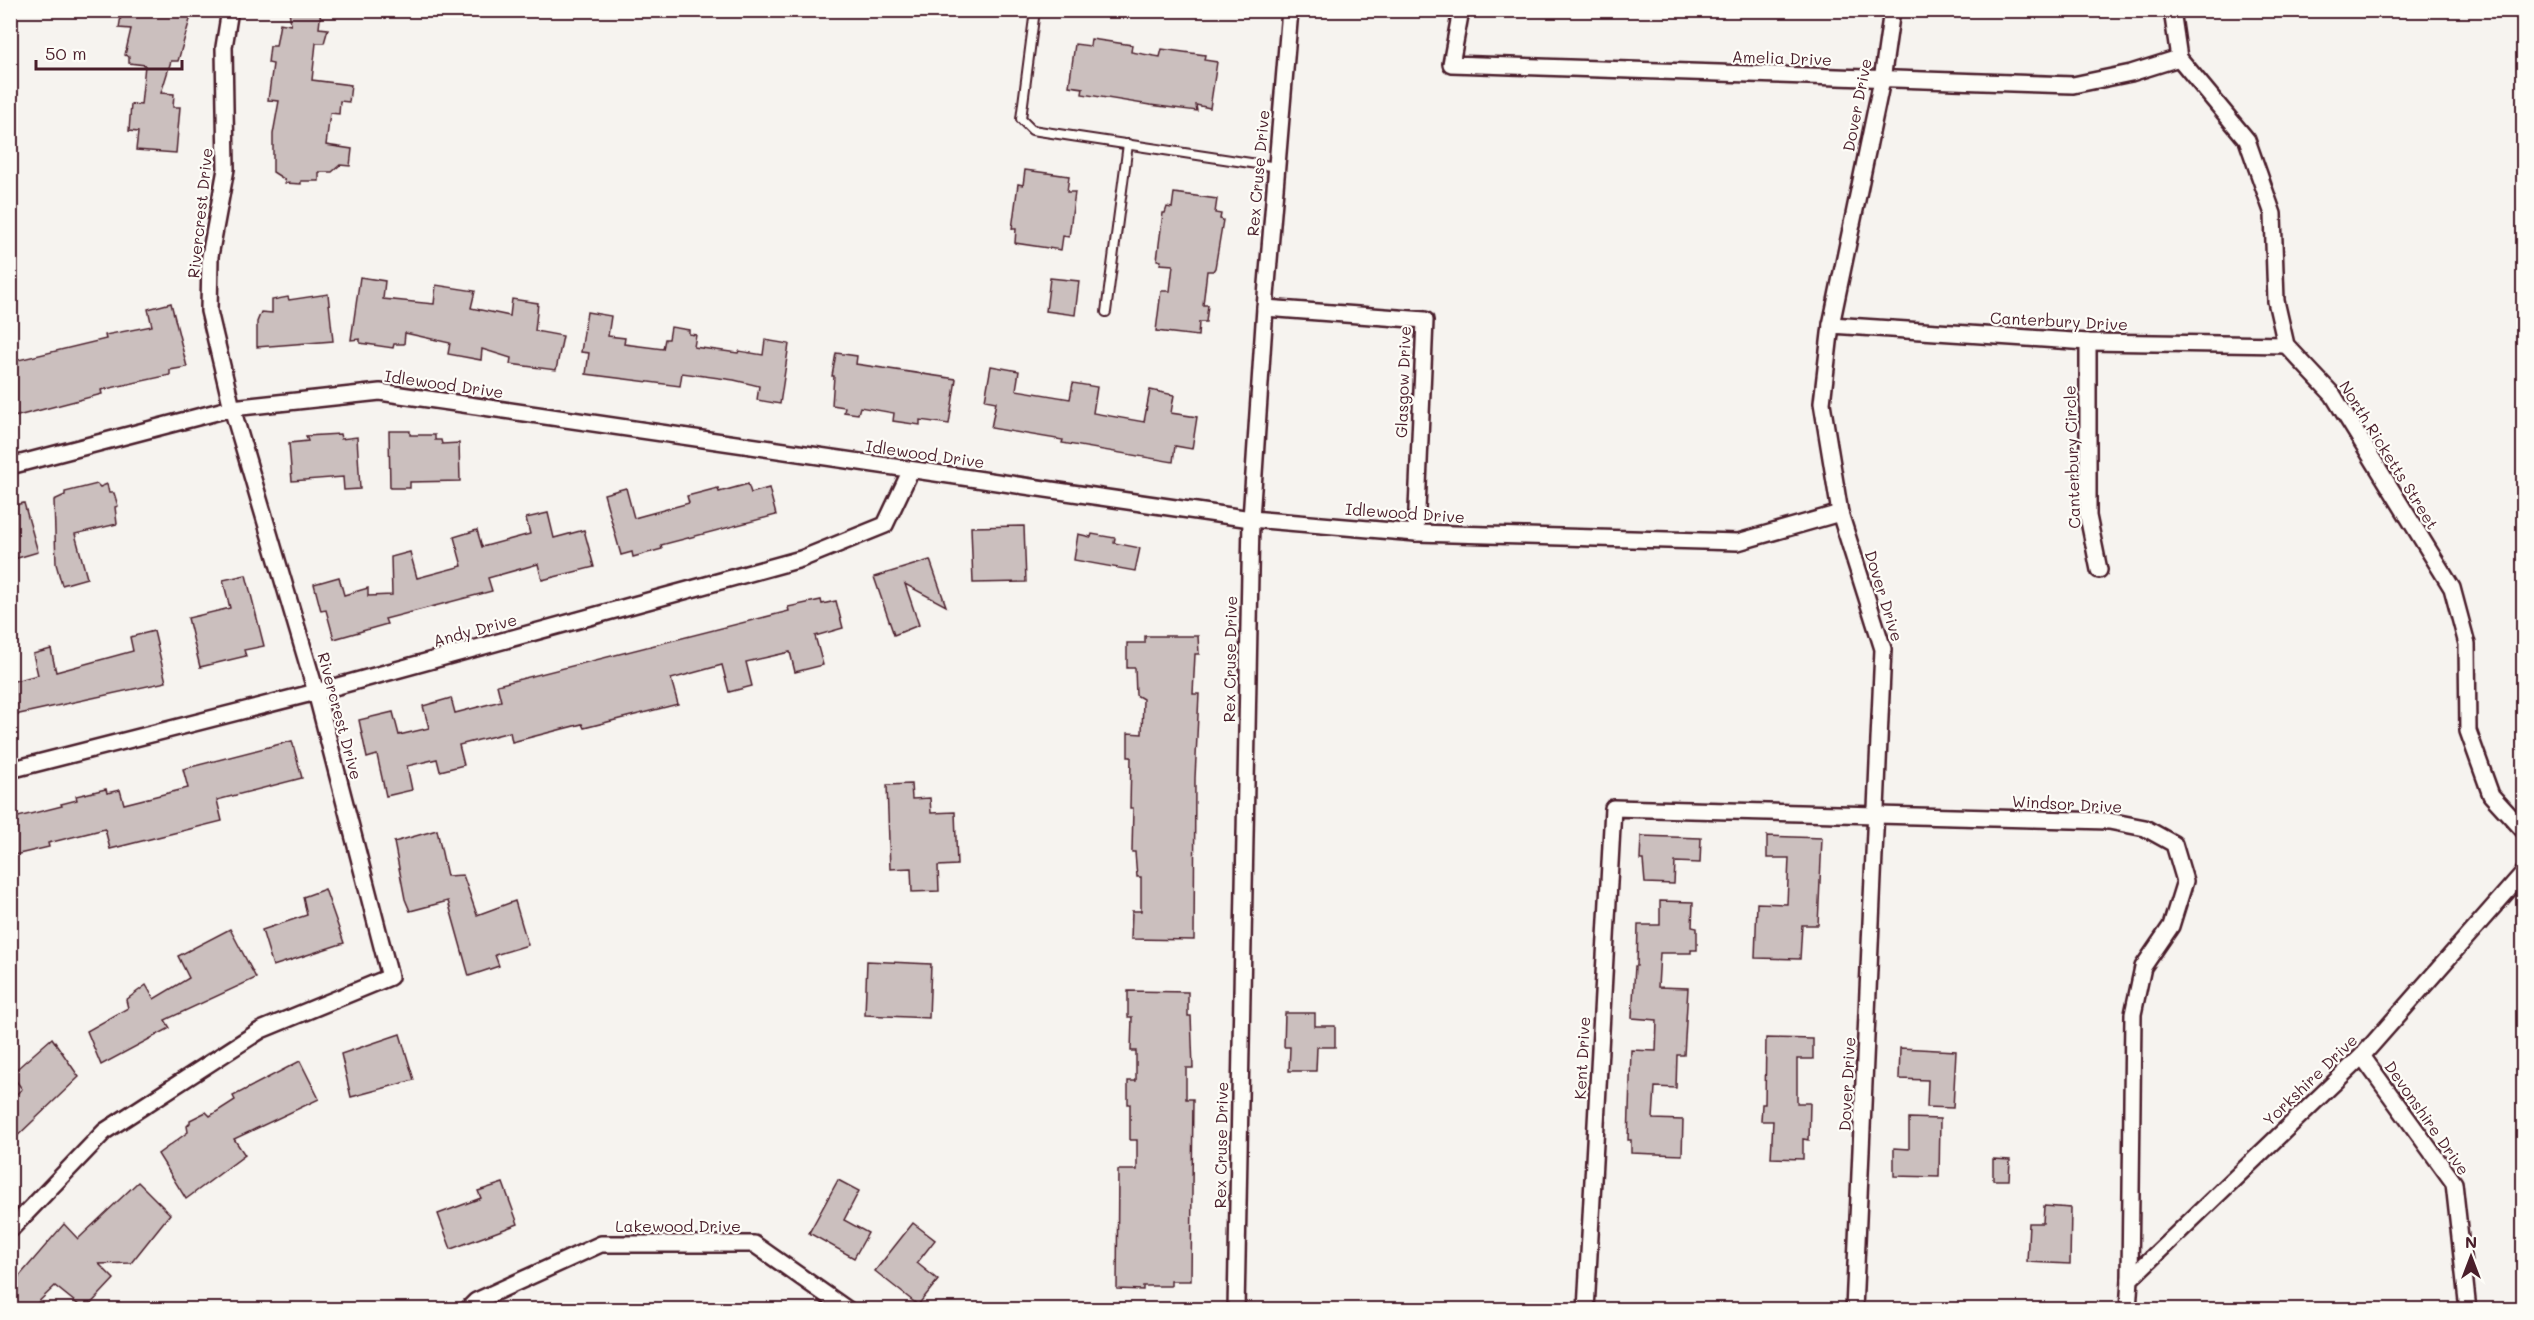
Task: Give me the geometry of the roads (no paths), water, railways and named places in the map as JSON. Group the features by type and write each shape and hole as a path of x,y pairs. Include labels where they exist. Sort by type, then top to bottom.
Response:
{"street":[{"name":"Rivercrest Drive","path":"10,1230 105,1131 261,1030 390,977 316,692 232,408 209,311 210,256 226,169 225,47 230,10"},
{"name":"Rex Cruse Drive","path":"1236,1310 1251,519 1265,308 1290,10"},
{"name":"Amelia Drive","path":"1461,10 1451,64 2073,85 2131,74 2179,58"},
{"name":"Dover Drive","path":"1854,1310 1883,649 1840,513 1822,403 1831,325 1881,80 1892,10"},
{"path":"2172,10 2179,58 2247,140 2273,214 2276,301 2286,345"},
{"name":"Glasgow Drive","path":"1265,308 1425,320 1416,533"},
{"name":"Canterbury Drive","path":"1831,325 2088,342 2286,345"},
{"name":"Canterbury Circle","path":"2088,342 2088,516 2099,570"},
{"name":"North Ricketts Street","path":"2286,345 2333,395 2451,588 2468,644 2468,731 2491,795 2523,831"},
{"name":"Idlewood Drive","path":"10,466 232,408 380,392 1251,519 1416,533 1738,542 1840,513"},
{"name":"Andy Drive","path":"10,770 316,692 801,559 885,525 911,470"},
{"name":"Windsor Drive","path":"1613,808 2109,821 2145,828 2174,844 2186,881 2171,926 2143,967 2133,1014 2130,1279"},
{"name":"Kent Drive","path":"1586,1310 1613,808"},
{"name":"Yorkshire Drive","path":"2130,1279 2362,1056 2523,872"},
{"name":"Devonshire Drive","path":"2362,1056 2454,1183 2468,1310"},
{"name":"Lakewood Drive","path":"467,1310 476,1301 601,1244 754,1244 848,1310"},
{"path":"2128,1310 2130,1279"}],"lane":[{"path":"1035,10 1021,119 1032,130 1277,167"},
{"path":"1106,312 1128,144"}]}
